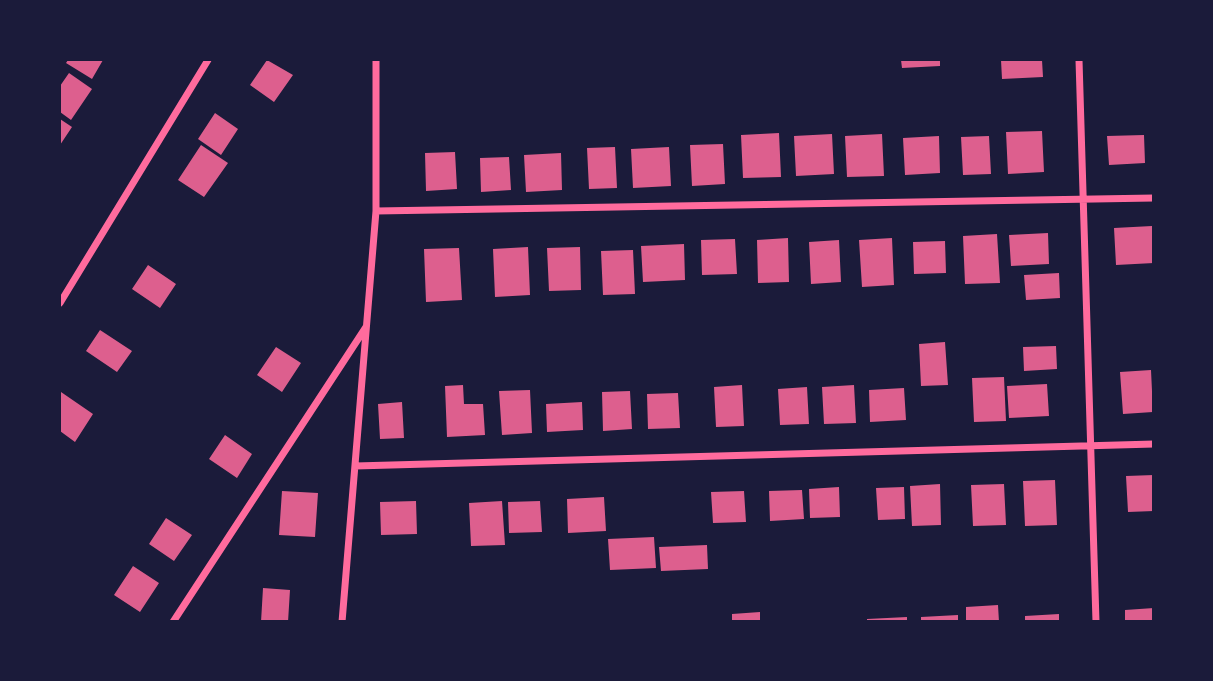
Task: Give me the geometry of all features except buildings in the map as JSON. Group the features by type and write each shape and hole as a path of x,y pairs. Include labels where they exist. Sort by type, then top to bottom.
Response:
{"street":[{"path":"60,303 208,60"},
{"path":"342,621 376,211 376,60"},
{"path":"1079,60 1096,621"},
{"path":"376,211 1153,198"},
{"path":"173,621 367,326"},
{"path":"355,466 1153,444"}]}
